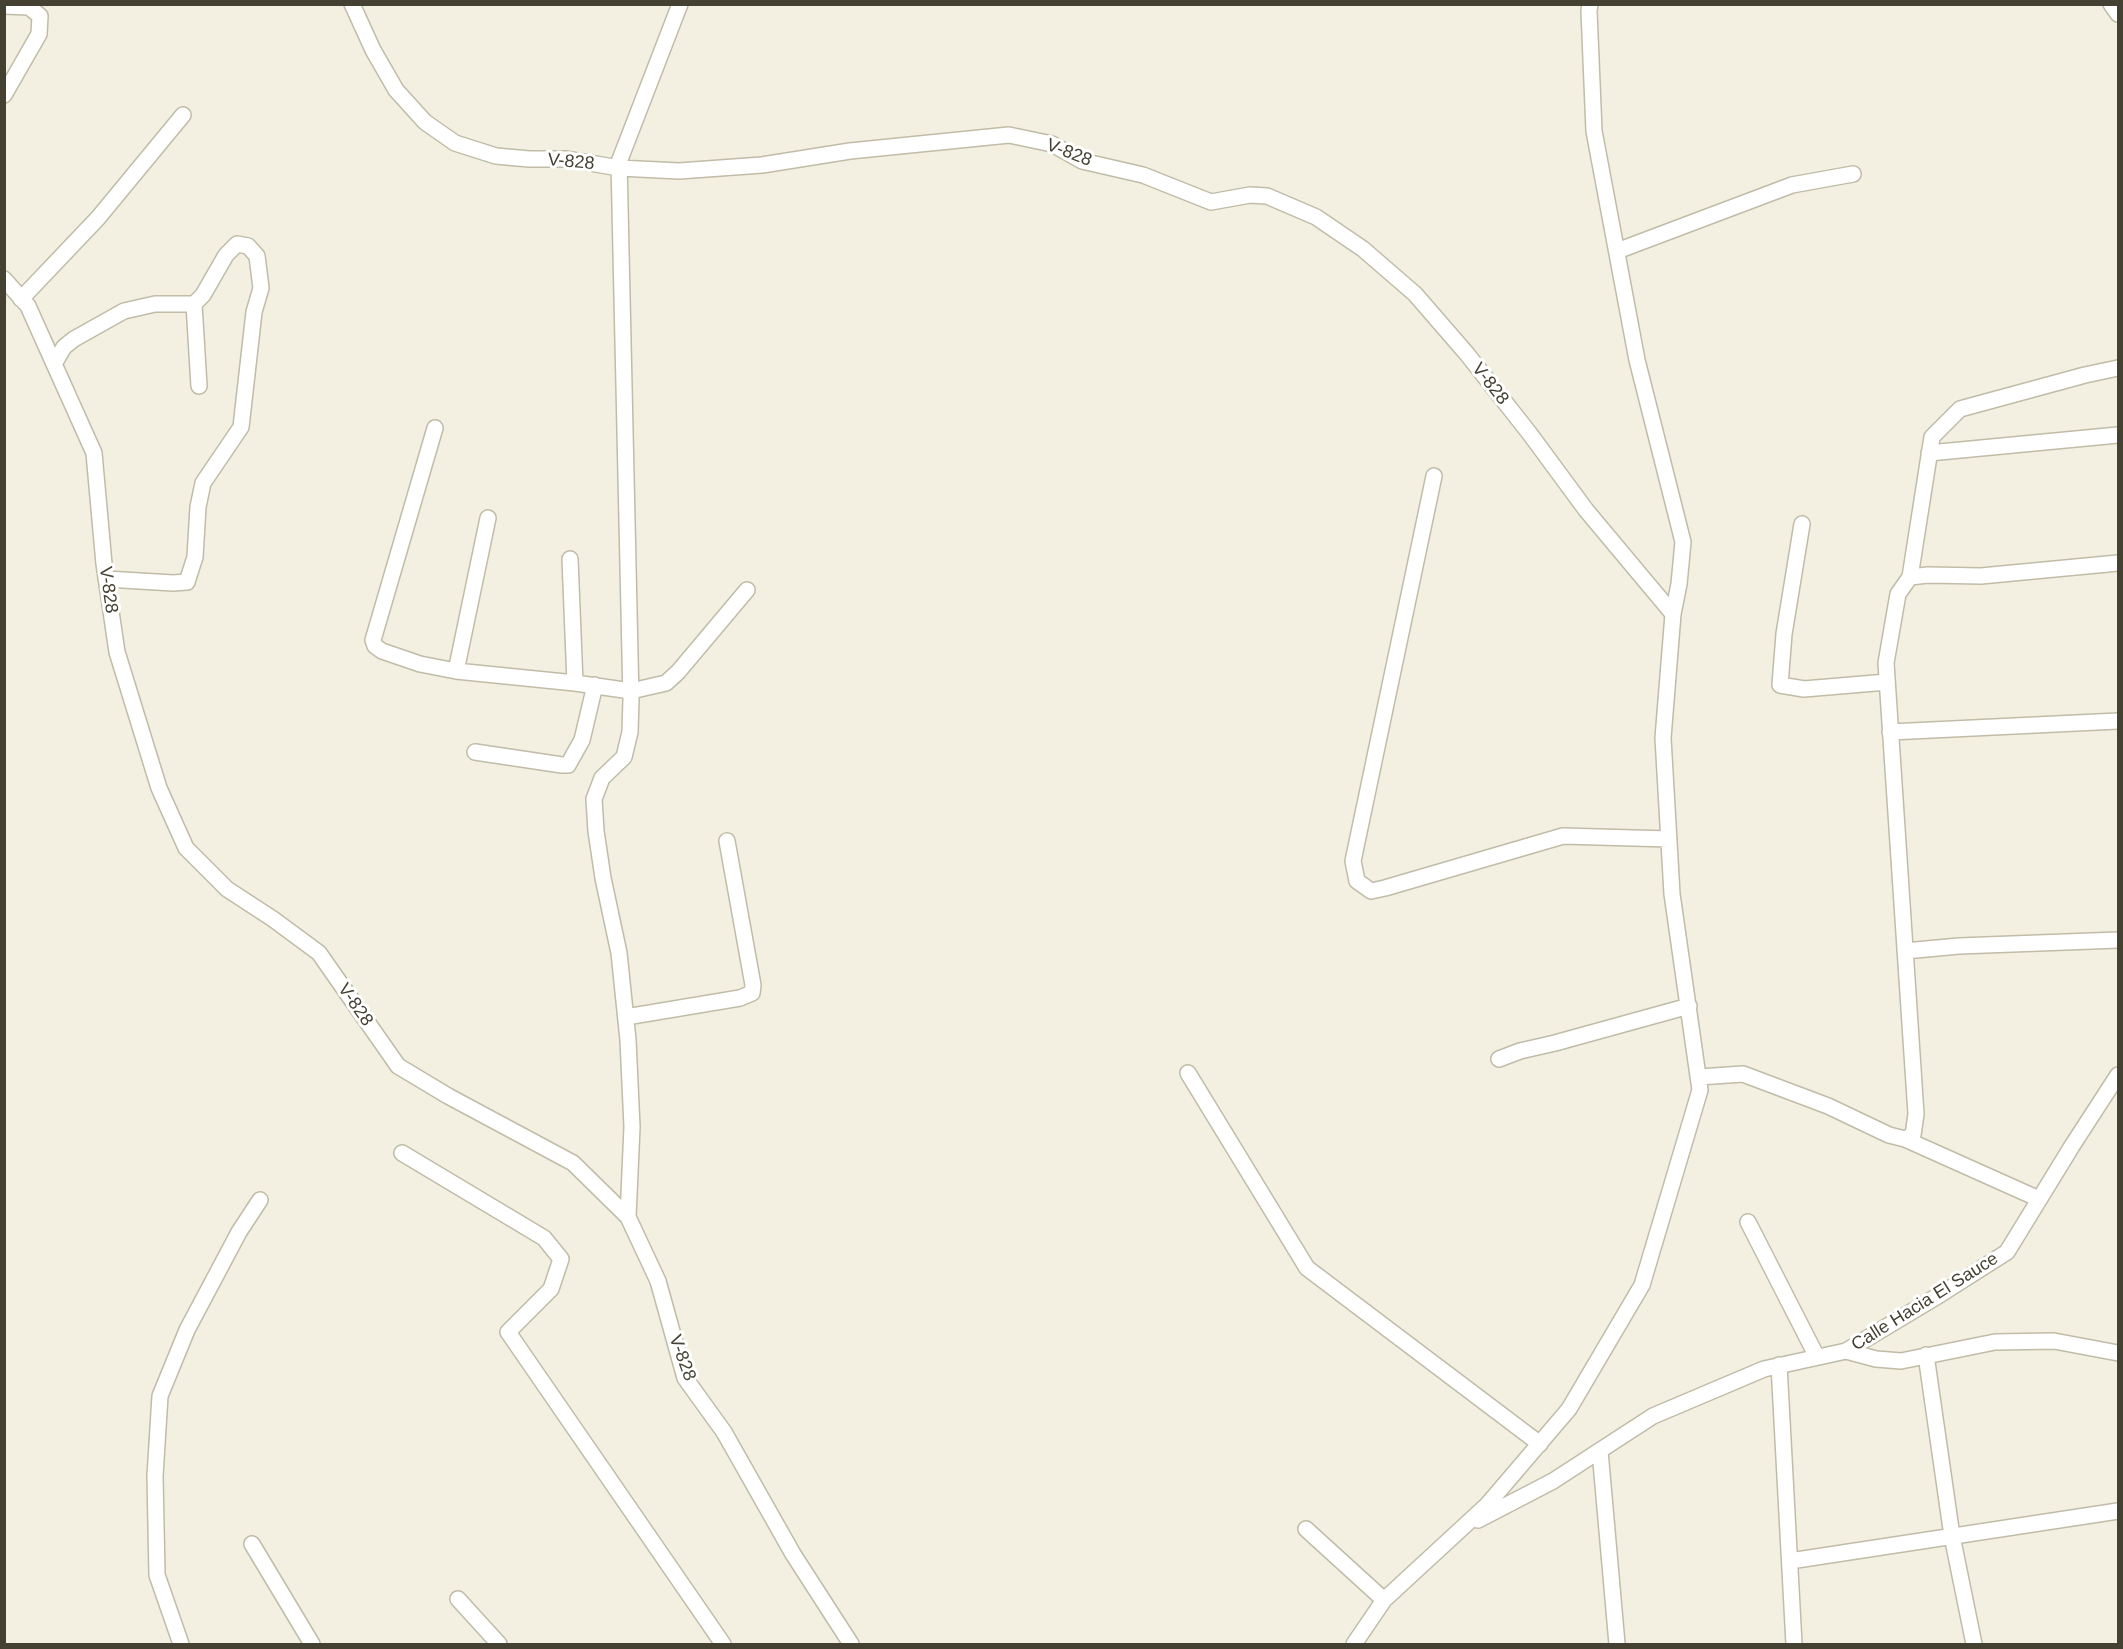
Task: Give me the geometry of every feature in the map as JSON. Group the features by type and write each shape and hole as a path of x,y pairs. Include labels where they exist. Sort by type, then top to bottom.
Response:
{"street":[{"name":"V-828","path":"352,4 373,50 396,90 424,122 454,143 496,156 567,159 619,168 679,171 762,165 850,151 1009,135 1052,144 1082,160 1143,175 1211,202 1250,195 1268,196 1316,218 1362,249 1415,294 1467,354 1586,510 1673,614"},
{"path":"628,1216 632,1127 626,1017 619,953 597,840 594,799 602,778 624,757 630,732 619,162 680,4"},
{"path":"1353,1644 1384,1600 1487,1505 1569,1409 1642,1285 1700,1090 1672,894 1663,738 1673,614 1679,584 1683,542 1637,360 1593,131 1590,4"},
{"path":"2111,4 2118,14"},
{"path":"4,6 29,7 40,16 39,34 4,95"},
{"path":"21,299 98,218 183,115"},
{"path":"1617,251 1792,185 1853,174"},
{"path":"54,364 64,347 74,339 124,311 155,304 194,304 203,295 226,255 237,244 248,246 257,256 261,288 254,312 241,426 203,483 198,507 195,557 187,582 106,579"},
{"name":"V-828","path":"4,279 28,306 94,453 106,579 117,652 159,788 186,848 227,889 319,953 398,1066 447,1096 573,1163 628,1216 658,1281 685,1378 724,1432 793,1554 851,1644"},
{"path":"194,304 199,386"},
{"path":"1905,1139 1913,1135 1916,1114 1886,663 1898,594 1910,577 1932,437 1960,409 2118,368"},
{"path":"435,428 373,640 375,646 381,651 420,664 456,670 631,691 666,683 678,672 747,590"},
{"path":"1929,453 2118,435"},
{"path":"1434,476 1353,861 1356,880 1371,891 1563,836 1669,839"},
{"path":"456,670 488,518"},
{"path":"1802,524 1784,634 1780,686 1804,689 1887,682"},
{"path":"570,558 575,683"},
{"path":"1910,577 1928,574 1981,576 2118,563"},
{"path":"475,752 568,765 582,740 596,686"},
{"path":"1890,732 2118,721"},
{"path":"626,1017 740,998 752,993 753,986 727,841"},
{"path":"1905,951 1959,946 2118,940"},
{"path":"1499,1059 1520,1051 1689,1006"},
{"path":"1188,1072 1307,1268 1540,1444"},
{"path":"1699,1077 1743,1074 1828,1106 1889,1135 1905,1139 2039,1199"},
{"name":"Calle Hacia El Sauce","path":"1460,1530 1553,1481 1653,1416 1764,1369 1846,1351 2007,1252 2118,1075"},
{"path":"402,1153 544,1238 561,1260 551,1290 508,1332 723,1644"},
{"path":"181,1644 157,1575 155,1476 160,1396 187,1330 239,1232 260,1200"},
{"path":"1748,1222 1816,1357"},
{"path":"1846,1351 1875,1359 1901,1361 1995,1342 2054,1341 2118,1353"},
{"path":"1926,1355 1952,1536 1974,1644"},
{"path":"1779,1365 1794,1644"},
{"path":"1600,1451 1617,1644"},
{"path":"1790,1561 2118,1511"},
{"path":"1306,1529 1384,1600"},
{"path":"252,1544 312,1644"},
{"path":"458,1599 499,1644"}]}
